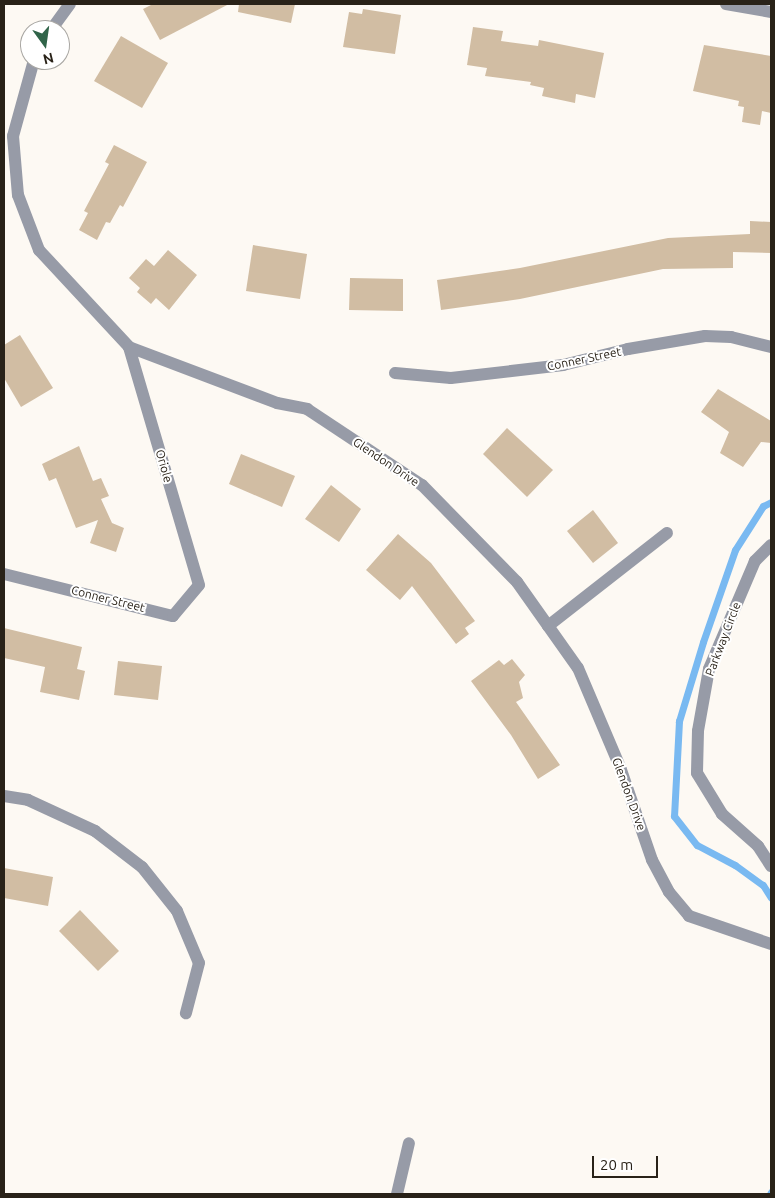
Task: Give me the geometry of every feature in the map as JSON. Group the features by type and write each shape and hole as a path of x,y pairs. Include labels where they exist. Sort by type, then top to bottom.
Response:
{"street":[{"path":"58,20 70,4"},
{"path":"726,4 771,12"},
{"name":"Glendon Drive","path":"31,70 13,136 18,195 39,250 129,347 276,403 307,409 422,486 517,582 578,668 620,767 652,860 669,892 689,916 771,944"},
{"name":"Conner Street","path":"395,373 451,378 563,366 628,349 705,336 731,337 771,347"},
{"name":"Oriole","path":"129,347 199,585"},
{"path":"548,626 666,533"},
{"name":"Parkway Circle","path":"771,545 754,561 709,669 698,731 697,774 722,814 758,846 771,866"},
{"name":"Conner Street","path":"4,574 174,616 199,585"},
{"path":"4,796 28,800 95,831 142,867 177,911 199,963 186,1013"},
{"path":"397,1194 409,1143"}],"building":[{"path":"153,4 229,4 160,40 143,9"},
{"path":"239,4 295,4 291,23 238,12"},
{"path":"363,9 401,15 395,54 343,47 349,12 362,14"},
{"path":"473,27 503,31 501,41 538,46 539,40 604,53 595,98 576,94 575,103 542,96 544,88 530,85 531,82 485,76 487,68 467,65"},
{"path":"121,36 168,63 142,108 94,81"},
{"path":"704,45 771,56 771,113 762,111 760,125 742,122 744,107 738,106 739,101 693,91"},
{"path":"114,145 147,162 123,207 120,205 110,223 106,222 97,240 79,230 88,213 84,211 109,164 105,162"},
{"path":"750,221 771,222 771,253 733,252 733,268 663,269 520,299 441,310 437,280 520,268 668,238 750,234"},
{"path":"253,245 307,254 300,299 246,291"},
{"path":"168,250 197,275 169,310 156,298 151,304 137,292 140,288 129,278 146,259 154,266"},
{"path":"350,278 403,279 403,311 349,310"},
{"path":"20,335 53,388 21,407 4,378 4,345"},
{"path":"718,389 771,421 771,443 761,442 743,467 720,453 729,432 701,412"},
{"path":"507,428 553,470 527,497 483,454"},
{"path":"79,446 93,481 101,478 109,496 101,499 112,523 124,528 116,552 90,543 98,520 76,528 56,478 49,481 42,464"},
{"path":"241,454 295,476 282,507 229,484"},
{"path":"331,485 361,509 339,542 305,519"},
{"path":"593,510 618,543 593,563 567,531"},
{"path":"398,534 431,563 475,621 465,628 469,634 456,644 412,586 400,600 366,570"},
{"path":"4,628 82,647 77,669 85,671 79,700 40,692 45,667 4,658"},
{"path":"512,659 525,675 519,682 523,698 516,702 560,765 538,779 511,735 471,681 499,660 504,665"},
{"path":"118,661 162,666 158,700 114,695"},
{"path":"4,868 53,877 48,906 4,898"},
{"path":"80,910 119,951 98,971 59,931"}],"waterway":[{"path":"771,502 763,506 735,550 703,642 679,721 674,816 697,845 735,865 763,885 771,898"}]}
